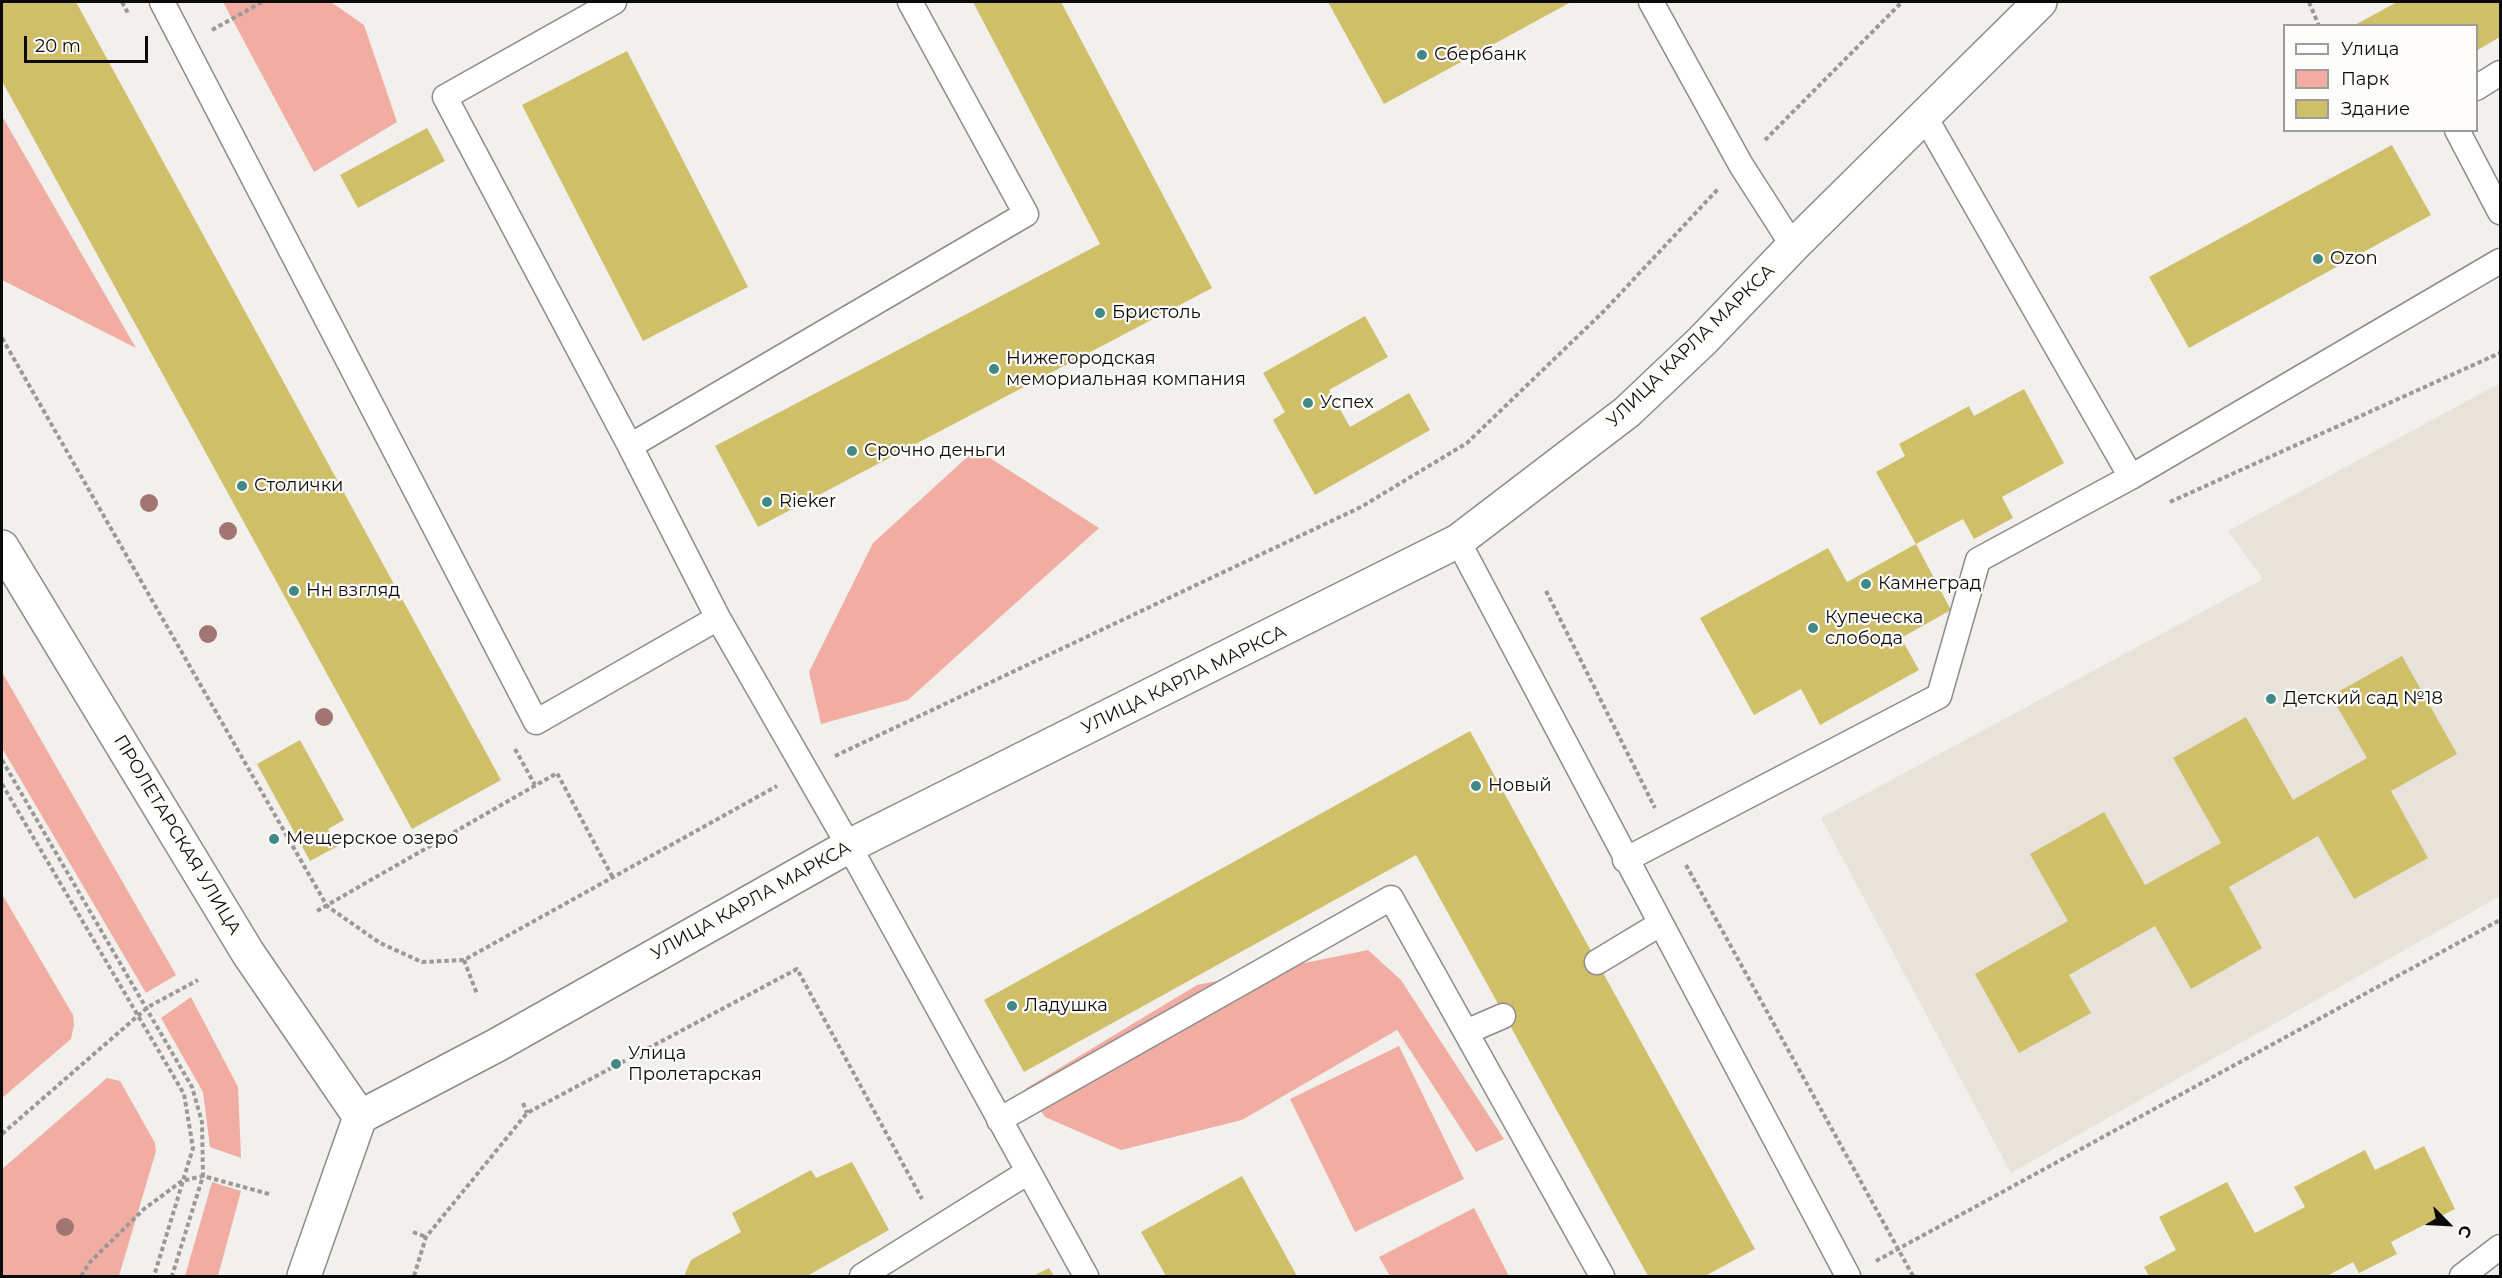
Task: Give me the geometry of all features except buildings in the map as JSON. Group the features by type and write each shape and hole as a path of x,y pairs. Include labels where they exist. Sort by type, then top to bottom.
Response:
{"street":[{"name":"УЛИЦА КАРЛА МАРКСА","path":"360,1117 497,1045 849,846 1458,542 1627,412 1702,341 1793,246 2040,2"},
{"name":"ПРОЛЕТАРСКАЯ УЛИЦА","path":"2,547 248,953 360,1117"},
{"path":"304,1276 360,1117"}],"lane":[{"path":"162,2 536,722 718,618"},
{"path":"614,2 445,97 630,446 718,618 849,846 1086,1276"},
{"path":"630,446 1026,214 910,2"},
{"path":"1651,2 1741,165 1793,246"},
{"path":"2478,87 2500,73"},
{"path":"1924,117 2131,477"},
{"path":"2458,132 2500,212"},
{"path":"1625,860 1939,696 1978,560 2131,477 2500,261"},
{"path":"1458,542 1625,860 1848,1275"},
{"path":"999,1120 1391,898 1602,1276"},
{"path":"1597,962 1660,924"},
{"path":"1466,1032 1503,1016"},
{"path":"862,1276 1028,1172"},
{"path":"2462,1276 2500,1247"}],"path":[{"path":"2,338 327,906 380,944 422,962 464,960 805,770 1361,507 1467,443 1604,311 1741,165 1902,2"},
{"path":"2309,2 2318,24"},
{"path":"2170,502 2500,353"},
{"path":"1546,591 1669,835 1913,1276"},
{"path":"2,760 148,1007 192,1087 202,1122 204,1176 172,1276"},
{"path":"317,911 557,773 613,878"},
{"path":"2,784 184,1094 192,1148 154,1276"},
{"path":"1848,1275 1899,1250 2500,920"},
{"path":"464,960 477,994"},
{"path":"414,1276 426,1237 527,1113 797,969 938,1229"},
{"path":"2,1134 148,1007 198,980"},
{"path":"523,1103 527,1113"},
{"path":"81,1276 90,1262 144,1209 182,1181 204,1176 269,1194"},
{"path":"413,1232 426,1237"}],"shaded area":[{"name":"Детский сад №18","path":"2500,383 2500,896 2011,1173 1821,818 2263,579 2228,531"}],"green space":[{"path":"223,2 331,2 364,25 397,122 314,172"},
{"path":"2,116 136,348 2,280"},
{"path":"976,449 1099,528 908,700 821,724 809,672 873,543"},
{"path":"2,672 176,975 146,993 2,748"},
{"path":"2,894 73,1015 74,1025 71,1039 2,1098"},
{"path":"1368,950 1401,980 1504,1139 1476,1152 1397,1030 1242,1120 1121,1150 1045,1117 1025,1089 1197,985"},
{"path":"191,997 238,1087 241,1158 210,1147 203,1092 161,1018"},
{"path":"1399,1046 1464,1179 1355,1232 1290,1099"},
{"path":"107,1078 120,1081 155,1143 156,1151 119,1276 2,1276 2,1169"},
{"path":"212,1182 241,1191 218,1276 185,1276"},
{"path":"1474,1208 1509,1276 1390,1276 1379,1257"}],"place":[{"name":"Сбербанк","path":"1422,55"},
{"name":"Ozon","path":"2318,259"},
{"name":"Бристоль","path":"1100,313"},
{"name":"Нижегородская мемориальная компания","path":"994,369"},
{"name":"Успех","path":"1308,403"},
{"name":"Срочно деньги","path":"852,451"},
{"name":"Столички","path":"242,486"},
{"name":"Rieker","path":"767,502"},
{"name":"Камнеград","path":"1866,584"},
{"name":"Нн взгляд","path":"294,591"},
{"name":"Купеческа слобода","path":"1813,628"},
{"name":"Детский сад №18","path":"2271,699"},
{"name":"Новый","path":"1476,786"},
{"name":"Мещерское озеро","path":"274,839"},
{"name":"Ладушка","path":"1012,1006"},
{"name":"Улица Пролетарская","path":"616,1064"}]}
